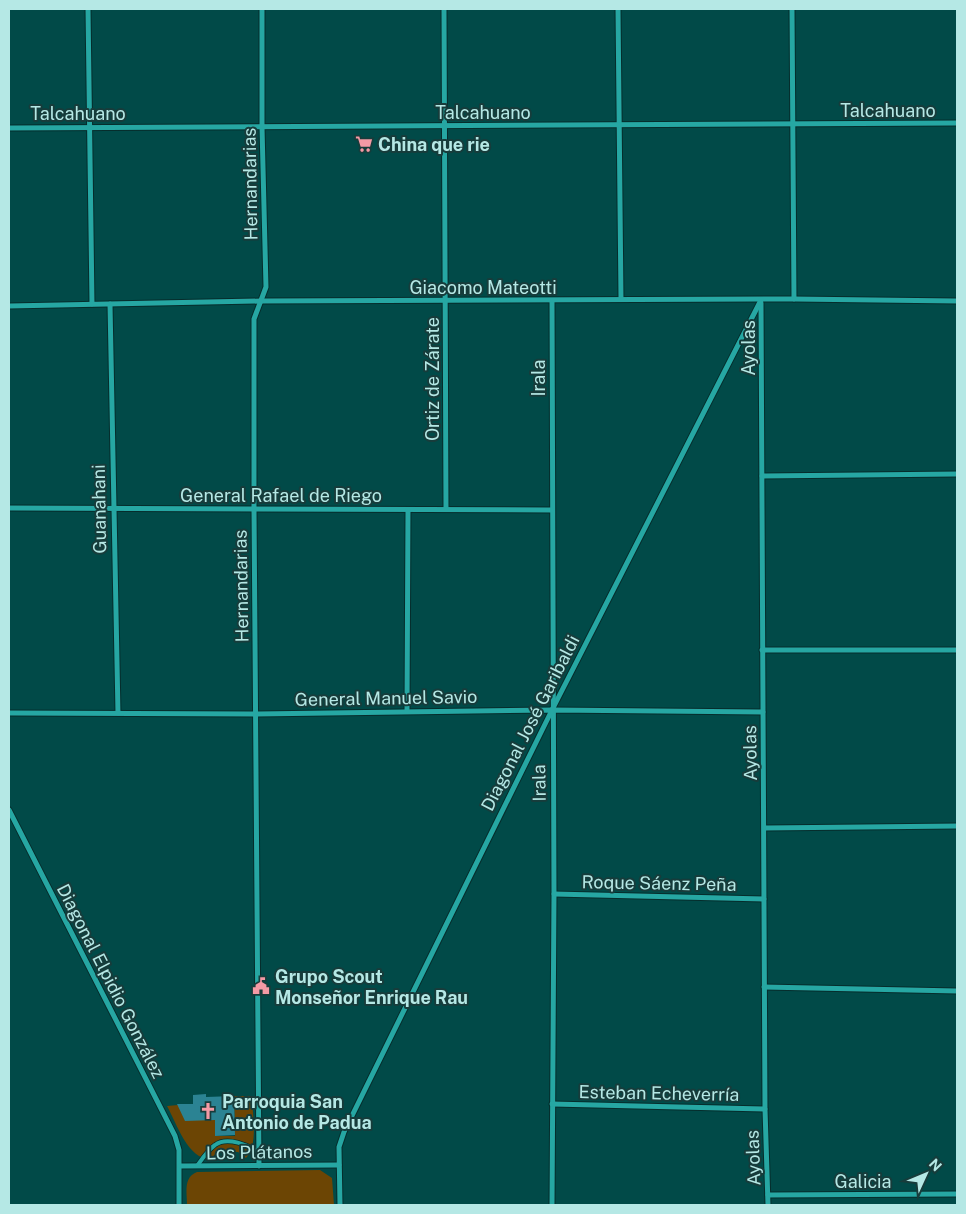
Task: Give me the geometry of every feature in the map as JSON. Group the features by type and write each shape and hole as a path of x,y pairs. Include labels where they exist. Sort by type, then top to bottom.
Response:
{"street":[{"path":"88,9 92,304"},
{"name":"Hernandarias","path":"259,1166 254,319 266,287 262,126 262,9"},
{"name":"Ortiz de Zárate","path":"444,9 446,510"},
{"path":"618,9 620,300"},
{"path":"792,9 794,299"},
{"name":"Talcahuano","path":"9,128 957,123"},
{"name":"Giacomo Mateotti","path":"9,306 261,301 794,299 957,301"},
{"name":"Ayolas","path":"761,300 762,650 765,828 764,987 768,1205"},
{"name":"Diagonal José Garibaldi","path":"339,1164 340,1147 344,1132 552,710 761,300"},
{"name":"Irala","path":"552,301 554,894 552,1205"},
{"name":"Guanahani","path":"110,304 112,509 118,713"},
{"path":"762,476 957,474"},
{"name":"General Rafael de Riego","path":"9,508 552,510"},
{"path":"407,710 408,510"},
{"path":"762,650 957,650"},
{"name":"General Manuel Savio","path":"9,713 257,714 407,710 763,712"},
{"name":"Diagonal Elpidio González","path":"9,810 175,1136 179,1150 180,1166"},
{"path":"765,828 957,826"},
{"name":"Roque Sáenz Peña","path":"554,894 764,899"},
{"path":"764,987 957,991"},
{"name":"Esteban Echeverría","path":"552,1104 765,1109"},
{"path":"339,1164 340,1205"},
{"name":"Los Plátanos","path":"180,1166 339,1164"},
{"path":"179,1205 180,1166"},
{"name":"Galicia","path":"768,1195 957,1194"}],"lane":[{"path":"197,1166 213,1146 219,1142 242,1143 259,1153"}],"shaded area":[{"path":"234,1096 252,1096 254,1137 250,1152 246,1158 238,1152 217,1152 211,1159 203,1158 196,1154 184,1140 167,1106 178,1105 215,1117 215,1136 235,1136"},
{"path":"320,1170 332,1178 334,1205 187,1205 186,1191 188,1181 197,1172"}],"building":[{"name":"Parroquia San Antonio de Padua","path":"206,1094 206,1097 234,1096 235,1135 215,1136 215,1120 185,1121 177,1104 193,1104 193,1095"}],"place":[{"name":"China que rie","path":"364,144"},
{"name":"Grupo Scout Monseñor Enrique Rau","path":"261,986"},
{"name":"Parroquia San Antonio de Padua","path":"208,1111"}]}
